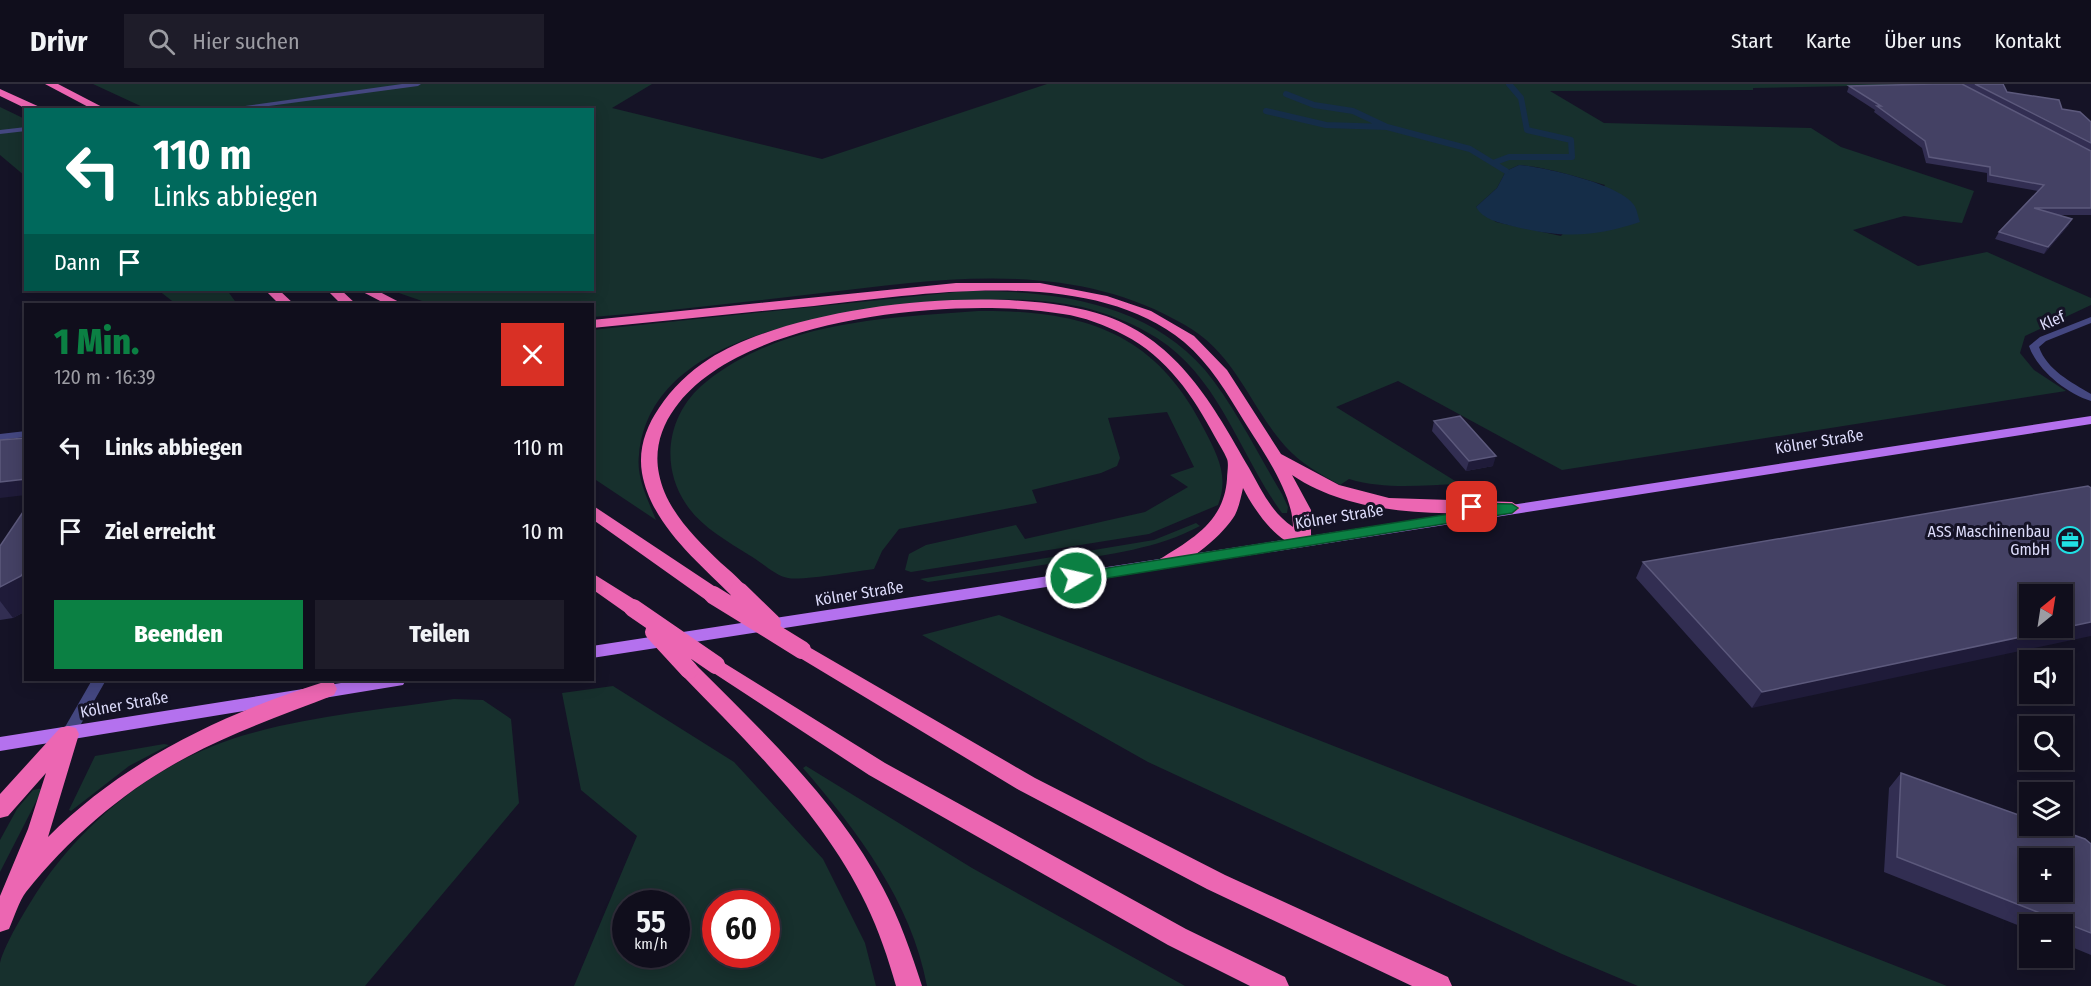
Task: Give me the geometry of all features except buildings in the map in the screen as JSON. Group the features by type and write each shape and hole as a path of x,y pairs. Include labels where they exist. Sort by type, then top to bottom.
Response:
{"highway":[{"path":"50,84 99,108"},
{"path":"0,92 34,108"},
{"path":"594,324 956,287 1014,286 1074,292 1127,307 1189,339 1222,373 1272,453 1302,510 1302,542"},
{"path":"273,291 286,303"},
{"path":"335,291 348,303"},
{"path":"368,291 394,303"},
{"path":"802,650 693,545 665,512 652,482 650,460 651,439 666,409 688,382 732,352 782,332 861,316 959,305 1020,305 1089,315 1127,329 1172,360 1207,407 1267,516 1302,542"},
{"path":"1272,453 1299,474 1324,487 1364,501 1386,504 1512,508"},
{"path":"1167,563 1206,538 1225,520 1233,503 1236,463"},
{"path":"594,511 713,595 1027,784 1216,882 1439,986"},
{"path":"594,580 716,665 878,769 1177,937 1276,986"},
{"path":"633,608 689,670 754,736 849,852 869,880 888,919 902,955 909,986"},
{"path":"20,883 65,833 136,776 204,738 327,689"},
{"path":"0,809 68,734"},
{"path":"0,921 20,883 50,803 68,734"}],"main road":[{"name":"Kölner Straße","path":"594,652 2091,420"},
{"name":"Kölner Straße","path":"0,744 327,689 389,681"}],"street":[{"path":"236,108 418,84"},
{"path":"0,132 24,129"},
{"name":"Klef","path":"2091,320 2043,339 2034,346 2036,358 2050,371 2091,398"},
{"path":"0,437 24,434"},
{"path":"68,734 98,681"}],"green space":[{"path":"93,84 652,84 612,108 822,159 1047,84 1950,84 1753,88 1753,90 1550,91 1604,123 1811,128 1841,147 1974,191 1962,223 1904,216 1853,230 1918,266 1987,252 2091,298 2091,305 2025,336 2020,353 2034,370 2066,391 1562,470 1398,381 1336,407 1460,484 1418,486 1377,485 1349,479 1340,485 1318,472 1285,446 1230,365 1202,337 1185,325 1142,304 1098,290 1053,282 961,279 594,317 594,303 428,303 393,291 594,291 594,108 145,108","holes":["1519,165 1541,168 1605,185 1561,236 1496,222 1476,207 1497,188 1506,171"]},
{"path":"0,107 24,119 24,175 0,155"},
{"path":"159,291 228,291 236,303 175,303"},
{"path":"966,291 1031,293 1096,305 1126,315 1155,329 1182,347 1205,370 1236,414 1282,494 1288,507 1287,513 1282,513 1267,491 1213,396 1179,355 1157,338 1111,316 1059,303 1011,299 916,305 818,319 777,329 737,343 701,361 671,386 649,417 639,455 639,472 656,520 594,479 594,330"},
{"path":"978,311 1051,315 1083,322 1113,334 1140,349 1164,370 1186,397 1210,440 1218,458 1222,476 1218,505 1149,534 911,572 905,570 909,554 926,545 1016,525 1025,539 1145,512 1188,487 1170,475 1194,467 1167,412 1108,418 1120,458 1117,466 1101,473 1032,490 1037,503 899,529 882,551 874,569 795,579 783,577 714,532 686,504 672,472 670,456 676,423 693,394 706,382 736,362 767,346 836,326 907,316"},
{"path":"1196,523 1200,526 1184,534 1133,550 945,580 928,582 920,579 1154,540"},
{"path":"999,615 1947,986 1638,986 1562,954 1148,762 922,635"},
{"path":"613,686 734,762 823,859 865,943 876,986 574,986 612,896 612,968 690,968 690,890 614,890 637,836 581,790 562,693"},
{"path":"454,699 483,700 511,719 519,803 365,986 0,986 0,963 7,944 33,897 65,854 87,831 136,788 192,755 252,733 327,717"},
{"path":"169,745 129,766 71,811 69,810 95,756"},
{"path":"806,766 972,868 1185,986 927,986 909,925 880,869 843,817 803,768"},
{"path":"43,788 0,872 0,840 17,809 33,790"}],"water":[{"path":"1519,165 1563,173 1614,190 1634,205 1640,222 1607,231 1561,234 1530,230 1487,218 1476,207 1497,188 1506,171"}],"waterway":[{"path":"1493,163 1509,157 1572,157 1571,140 1527,130 1521,98 1509,84"},
{"path":"1286,94 1314,105 1353,111 1387,127"},
{"path":"1266,111 1326,125 1387,127"},
{"path":"1387,127 1470,149 1506,171"}],"place":[{"name":"ASS Maschinenbau GmbH","path":"2070,540"}],"route":[{"path":"1076,578 1512,508 1472,507"}]}
